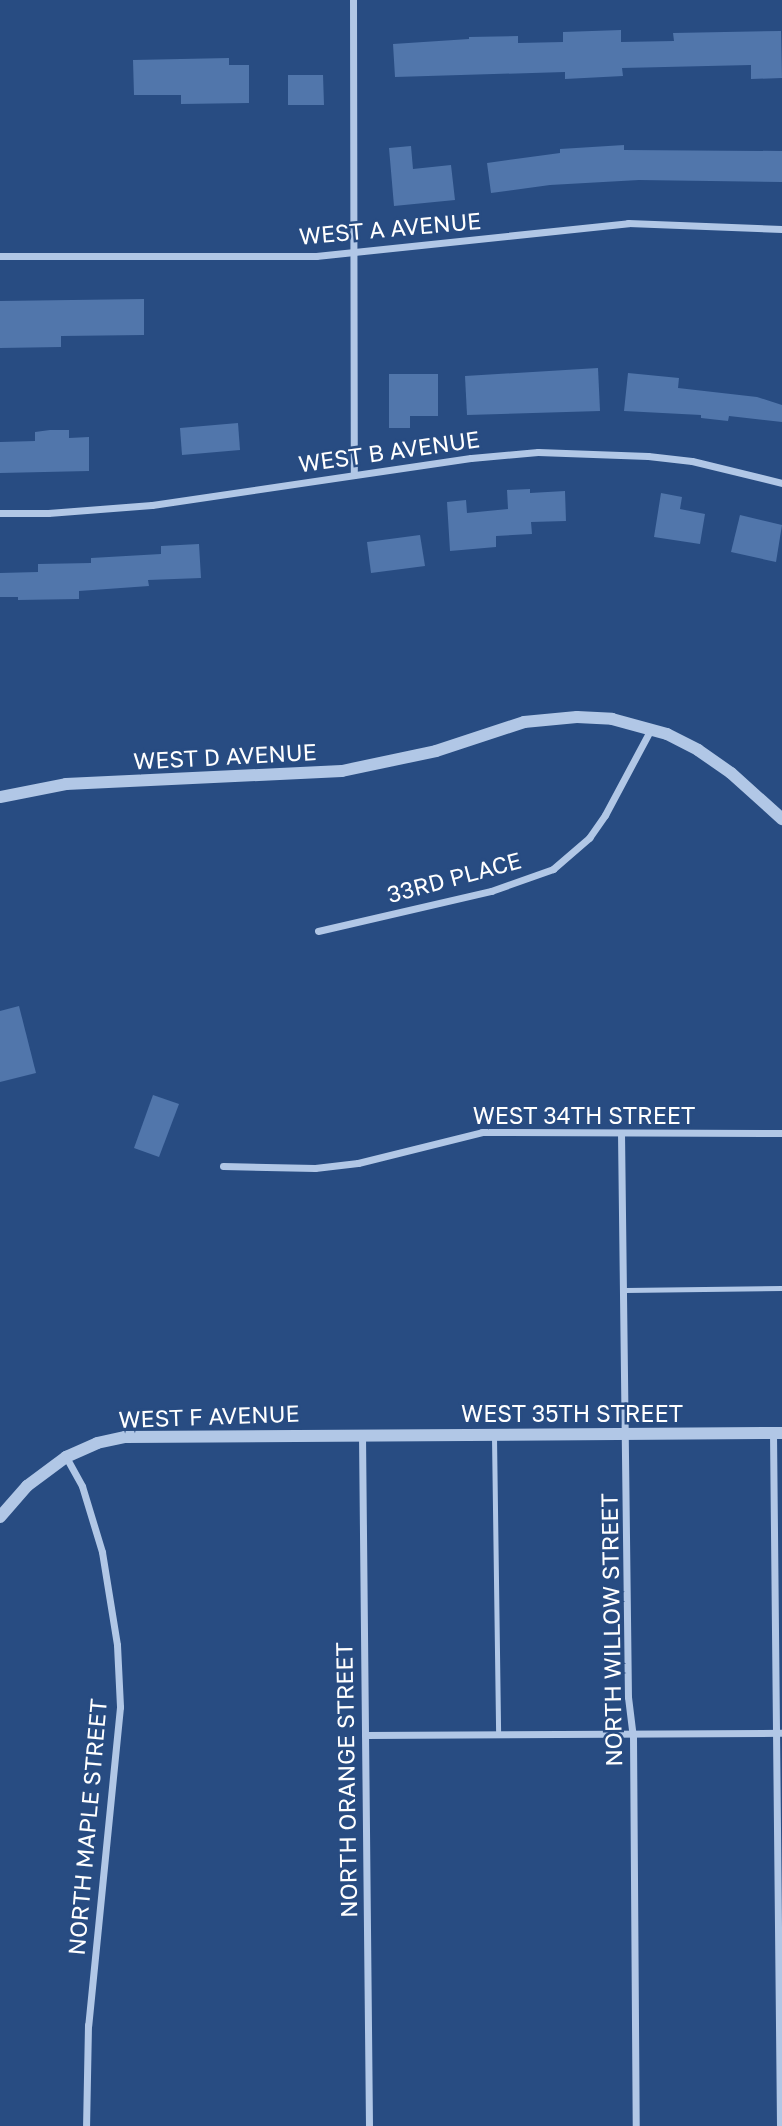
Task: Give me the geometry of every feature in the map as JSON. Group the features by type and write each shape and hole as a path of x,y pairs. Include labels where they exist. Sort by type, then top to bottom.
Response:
{"street":[{"path":"353,0 354,475"},
{"name":"WEST A AVENUE","path":"0,256 316,256 628,223 782,229"},
{"name":"WEST B AVENUE","path":"0,513 142,506 471,458 577,451 692,461 782,482"},
{"name":"WEST D AVENUE","path":"0,797 66,784 342,771 391,763 524,722 554,717 612,719 652,728 698,750 782,819"},
{"name":"33RD PLACE","path":"318,931 491,891 552,869 589,838 605,815 652,728"},
{"name":"WEST 34TH STREET","path":"223,1166 315,1168 358,1163 482,1132 782,1133"},
{"name":"NORTH WILLOW STREET","path":"621,1133 627,1434 628,1697 633,1736 636,2126"},
{"path":"777,1433 780,2126"},
{"name":"WEST 35TH STREET","path":"362,1434 777,1433"},
{"name":"WEST F AVENUE","path":"0,1517 46,1469 97,1443 125,1437 362,1434"},
{"name":"NORTH ORANGE STREET","path":"362,1434 369,2126"},
{"name":"NORTH MAPLE STREET","path":"66,1457 82,1486 102,1552 117,1645 120,1707 91,1998 86,2126"},
{"path":"365,1735 633,1736 779,1733"}],"lane":[{"path":"625,1290 782,1288"},
{"path":"494,1434 498,1734"}],"building":[{"path":"621,30 621,42 674,41 673,33 781,31 782,78 751,79 751,65 622,68 623,76 565,79 565,72 395,77 393,44 469,37 518,36 518,43 563,42 563,32"},
{"path":"229,58 229,65 249,65 249,103 181,104 181,95 134,95 133,60"},
{"path":"288,75 323,75 324,105 288,105"},
{"path":"624,145 624,150 782,151 782,182 639,180 550,185 491,193 487,163 560,153 560,149"},
{"path":"411,146 413,169 451,165 455,200 394,206 389,148"},
{"path":"144,299 144,335 61,336 61,347 0,348 0,301"},
{"path":"598,368 600,411 467,415 465,376"},
{"path":"628,373 679,378 678,388 757,397 782,405 782,422 729,416 728,421 701,418 701,415 624,411"},
{"path":"389,374 438,374 438,416 410,416 410,428 389,428"},
{"path":"238,423 240,450 182,455 180,428"},
{"path":"69,430 69,438 89,437 89,471 0,473 0,442 35,441 35,432"},
{"path":"530,489 530,493 565,491 566,521 531,522 532,534 496,536 496,547 450,551 447,502 466,500 467,513 508,509 507,490"},
{"path":"661,493 682,497 680,509 705,514 700,544 654,537"},
{"path":"740,515 782,525 776,562 731,552"},
{"path":"420,535 425,566 371,573 367,542"},
{"path":"199,544 201,578 148,580 149,586 79,591 79,599 18,600 18,597 0,597 0,573 38,572 38,564 91,563 91,558 161,554 161,546"},
{"path":"19,1006 36,1073 0,1082 0,1011"},
{"path":"153,1095 179,1104 159,1157 134,1148"}]}
